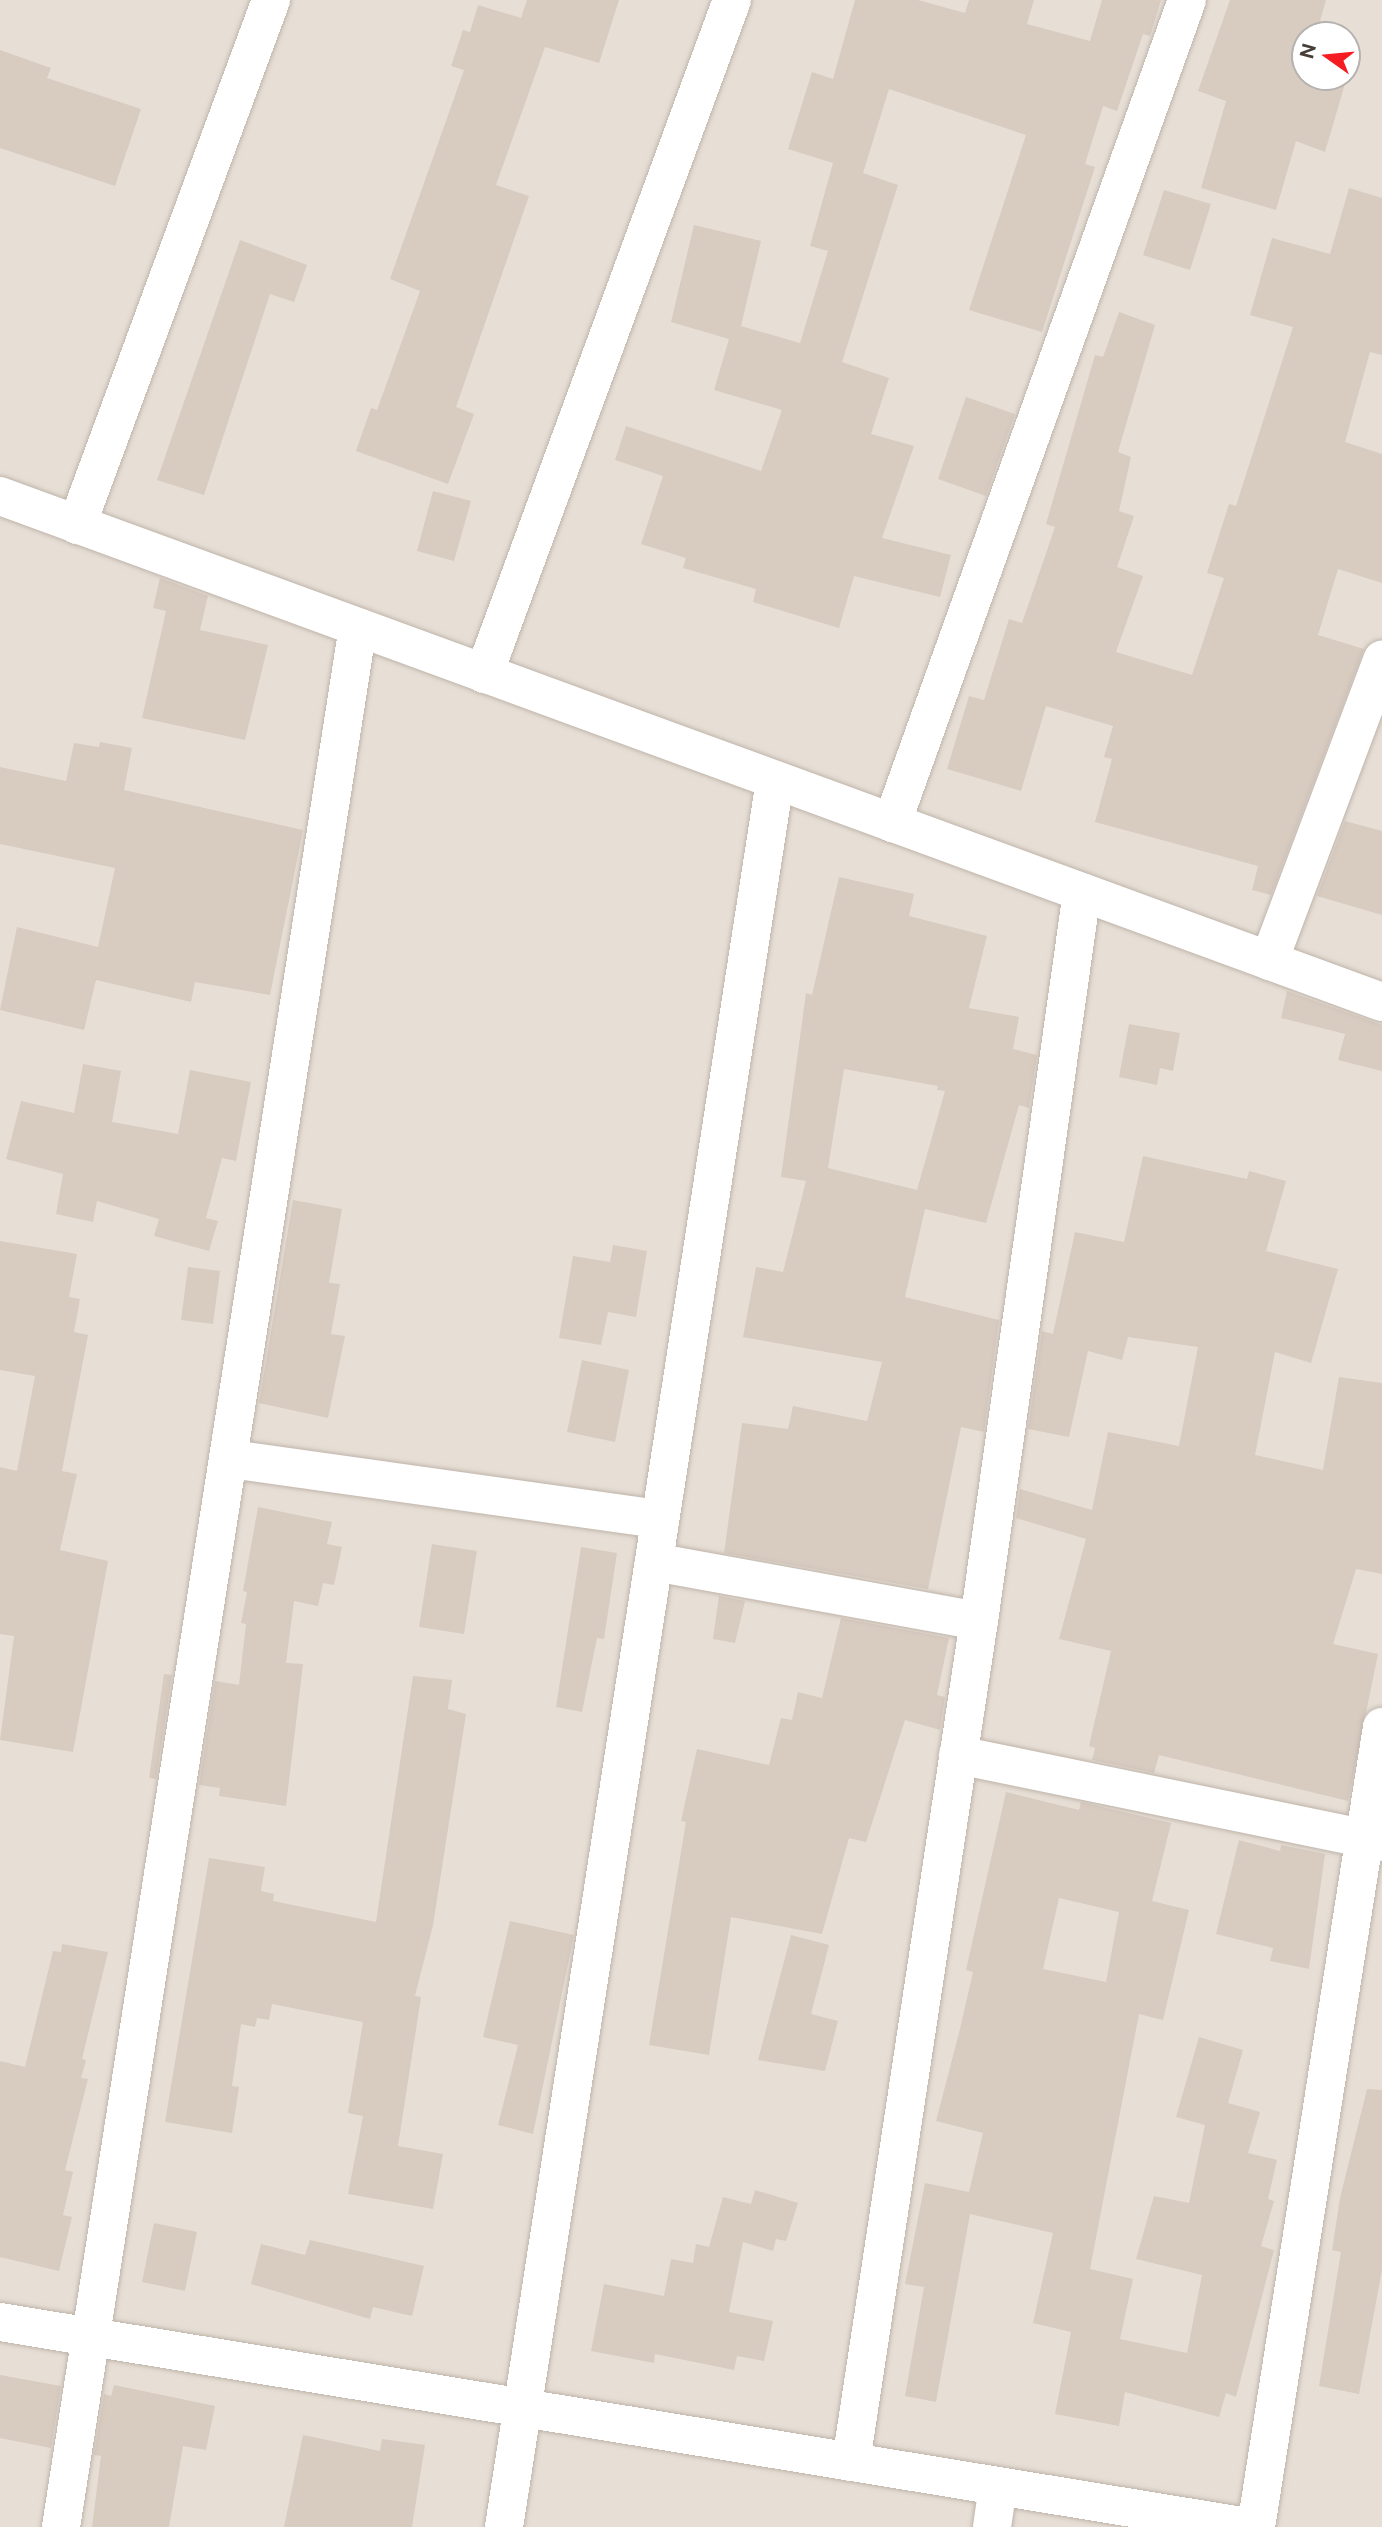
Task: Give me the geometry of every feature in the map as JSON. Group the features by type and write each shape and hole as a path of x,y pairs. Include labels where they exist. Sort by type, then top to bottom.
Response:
{"street":[{"path":"77,525 271,0"},
{"path":"484,674 732,0"},
{"path":"892,822 1186,0"},
{"path":"0,496 1382,1002"},
{"path":"61,2527 231,1459 358,627"},
{"path":"1269,961 1382,660"},
{"path":"505,2527 775,780"},
{"path":"851,2462 979,1621 1082,892"},
{"path":"231,1459 660,1519"},
{"path":"654,1562 979,1621"},
{"path":"1256,2527 1373,1840 1382,1727"},
{"path":"958,1755 1373,1840"},
{"path":"0,2322 1248,2527"},
{"path":"992,2527 998,2486"}],"shaded area":[{"path":"0,0 1382,0 1382,2527 0,2527"}],"building":[{"path":"527,0 619,0 599,63 545,47 496,185 529,196 456,407 474,414 448,484 356,451 371,408 377,410 420,291 390,279 464,70 451,66 463,30 470,32 478,5 521,18"},
{"path":"855,0 918,0 965,13 969,0 1034,0 1027,24 1090,41 1102,0 1161,0 1150,36 1143,34 1117,111 1103,106 1085,164 1095,167 1042,332 969,310 1026,135 889,89 863,173 898,185 842,362 889,378 871,434 914,446 882,538 951,555 940,597 854,576 839,628 753,602 756,589 683,568 686,558 641,544 663,476 615,460 626,426 761,471 782,410 714,390 729,339 671,322 694,225 761,241 741,326 800,343 828,251 810,246 833,163 788,149 812,72 833,79"},
{"path":"1230,0 1326,0 1320,21 1291,21 1291,91 1343,91 1325,152 1296,141 1276,210 1201,188 1226,101 1198,91"},
{"path":"0,50 51,68 47,78 141,109 115,186 0,148"},
{"path":"1349,188 1382,198 1382,355 1370,352 1345,442 1382,454 1382,583 1338,569 1318,635 1364,649 1271,895 1252,890 1258,866 1095,822 1112,759 1104,757 1113,726 1046,706 1021,791 947,769 969,696 984,700 1009,619 1022,623 1055,527 1046,524 1095,355 1103,357 1119,312 1155,325 1118,452 1131,457 1119,511 1134,516 1117,567 1143,576 1116,652 1192,675 1224,578 1207,573 1229,504 1236,506 1293,327 1250,315 1272,238 1330,254"},
{"path":"1164,190 1211,204 1190,270 1143,255"},
{"path":"240,240 307,265 294,302 270,294 204,495 157,480"},
{"path":"966,397 1015,414 986,496 938,479"},
{"path":"433,491 471,501 454,561 417,551"},
{"path":"160,578 208,596 200,630 268,645 245,740 142,718 166,611 153,608"},
{"path":"100,742 132,748 124,790 303,830 270,995 195,982 191,1002 96,980 84,1030 0,1010 17,927 98,947 115,868 0,844 0,767 66,781 74,743 99,747"},
{"path":"1345,821 1382,831 1382,915 1317,896"},
{"path":"839,877 914,894 909,916 987,936 969,1008 1019,1017 1013,1049 1037,1055 1029,1108 1019,1105 986,1223 925,1209 905,1297 999,1320 984,1432 961,1427 928,1589 724,1553 742,1423 788,1429 793,1406 867,1421 882,1362 743,1337 756,1267 783,1272 806,1181 781,1177 806,993 812,995","holes":["844,1069 938,1086 937,1090 945,1091 917,1190 828,1168"]},
{"path":"1287,991 1382,1025 1382,1071 1338,1060 1345,1034 1281,1018"},
{"path":"1129,1024 1180,1033 1173,1071 1160,1068 1157,1085 1119,1077"},
{"path":"83,1064 121,1071 112,1122 178,1134 190,1070 251,1082 236,1161 222,1158 206,1218 218,1221 209,1251 154,1236 159,1219 97,1201 93,1222 56,1214 63,1174 6,1159 21,1101 74,1113"},
{"path":"1143,1156 1247,1179 1249,1171 1286,1181 1266,1251 1338,1269 1311,1363 1275,1352 1255,1455 1323,1470 1339,1377 1382,1383 1382,1574 1356,1569 1333,1644 1378,1654 1348,1801 1159,1755 1154,1773 1092,1760 1095,1748 1089,1746 1111,1651 1059,1639 1086,1539 1016,1518 1020,1489 1092,1510 1108,1432 1179,1446 1198,1347 1128,1337 1122,1360 1088,1351 1069,1437 1028,1429 1042,1331 1053,1334 1075,1232 1124,1242"},
{"path":"293,1200 342,1209 329,1283 340,1284 331,1334 345,1336 328,1418 259,1403"},
{"path":"0,1241 77,1254 69,1297 80,1299 74,1332 88,1335 62,1471 77,1474 60,1550 108,1561 73,1752 0,1740 14,1636 0,1634 0,1467 17,1471 35,1376 0,1370"},
{"path":"613,1245 647,1251 636,1317 608,1312 601,1345 559,1338 573,1256 610,1262"},
{"path":"188,1267 220,1271 213,1324 181,1320"},
{"path":"582,1360 629,1370 615,1442 567,1432"},
{"path":"258,1507 332,1522 327,1544 342,1547 334,1585 323,1583 318,1606 294,1601 286,1663 303,1664 286,1806 219,1796 220,1788 199,1785 215,1681 239,1685 246,1624 241,1623 247,1592 243,1591"},
{"path":"432,1544 477,1551 464,1634 419,1627"},
{"path":"581,1547 617,1553 604,1639 597,1638 582,1712 556,1707"},
{"path":"719,1596 745,1601 735,1643 713,1639"},
{"path":"841,1618 949,1638 937,1695 945,1697 940,1730 905,1720 866,1842 849,1838 822,1934 731,1917 709,2055 649,2045 686,1822 681,1821 697,1749 769,1765 781,1718 792,1720 798,1692 822,1698"},
{"path":"164,1674 172,1675 156,1779 149,1778"},
{"path":"413,1676 452,1680 448,1709 466,1714 433,1925 415,1996 421,1997 398,2146 443,2154 433,2209 348,2194 363,2116 348,2113 363,2022 272,2004 269,2020 257,2018 255,2027 241,2024 232,2086 239,2087 232,2133 165,2122 209,1858 265,1867 261,1891 274,1894 273,1901 376,1922"},
{"path":"1006,1792 1079,1810 1081,1802 1171,1823 1152,1901 1189,1910 1163,2020 1139,2014 1090,2269 1133,2279 1120,2339 1187,2353 1202,2275 1136,2259 1154,2196 1189,2203 1205,2125 1176,2117 1199,2037 1243,2050 1228,2103 1260,2112 1248,2153 1277,2160 1268,2199 1274,2201 1261,2246 1274,2250 1236,2397 1226,2393 1219,2417 1125,2392 1119,2426 1055,2414 1071,2332 1033,2323 1053,2233 970,2214 936,2402 905,2396 924,2287 905,2284 925,2183 969,2192 983,2133 936,2121 973,1972 966,1970","holes":["1059,1898 1119,1912 1106,1982 1043,1969"]},
{"path":"1239,1840 1280,1851 1281,1845 1325,1854 1309,1969 1270,1961 1273,1948 1216,1934"},
{"path":"510,1921 574,1935 533,2134 498,2125 518,2045 483,2037"},
{"path":"791,1935 829,1945 811,2014 838,2021 825,2071 758,2060"},
{"path":"62,1944 108,1952 82,2059 86,2060 81,2078 88,2079 65,2170 73,2172 63,2215 72,2217 59,2271 0,2257 0,2061 25,2067 53,1951 61,1952"},
{"path":"1367,2089 1382,2090 1382,2270 1359,2394 1319,2386 1341,2252 1332,2250 1340,2198"},
{"path":"755,2190 798,2203 786,2241 776,2239 773,2251 743,2242 729,2312 773,2321 764,2361 737,2356 734,2370 655,2354 654,2363 591,2351 604,2284 664,2296 671,2259 693,2263 696,2244 709,2247 723,2197 751,2204"},
{"path":"154,2223 197,2232 185,2291 142,2282"},
{"path":"310,2240 424,2266 412,2316 373,2307 370,2319 251,2284 261,2244 305,2255"},
{"path":"0,2375 61,2386 51,2448 0,2438"},
{"path":"114,2385 215,2406 206,2450 183,2446 169,2527 92,2527 101,2456 94,2455 104,2394 111,2396"},
{"path":"303,2435 380,2451 382,2439 425,2445 412,2527 284,2527"}]}
